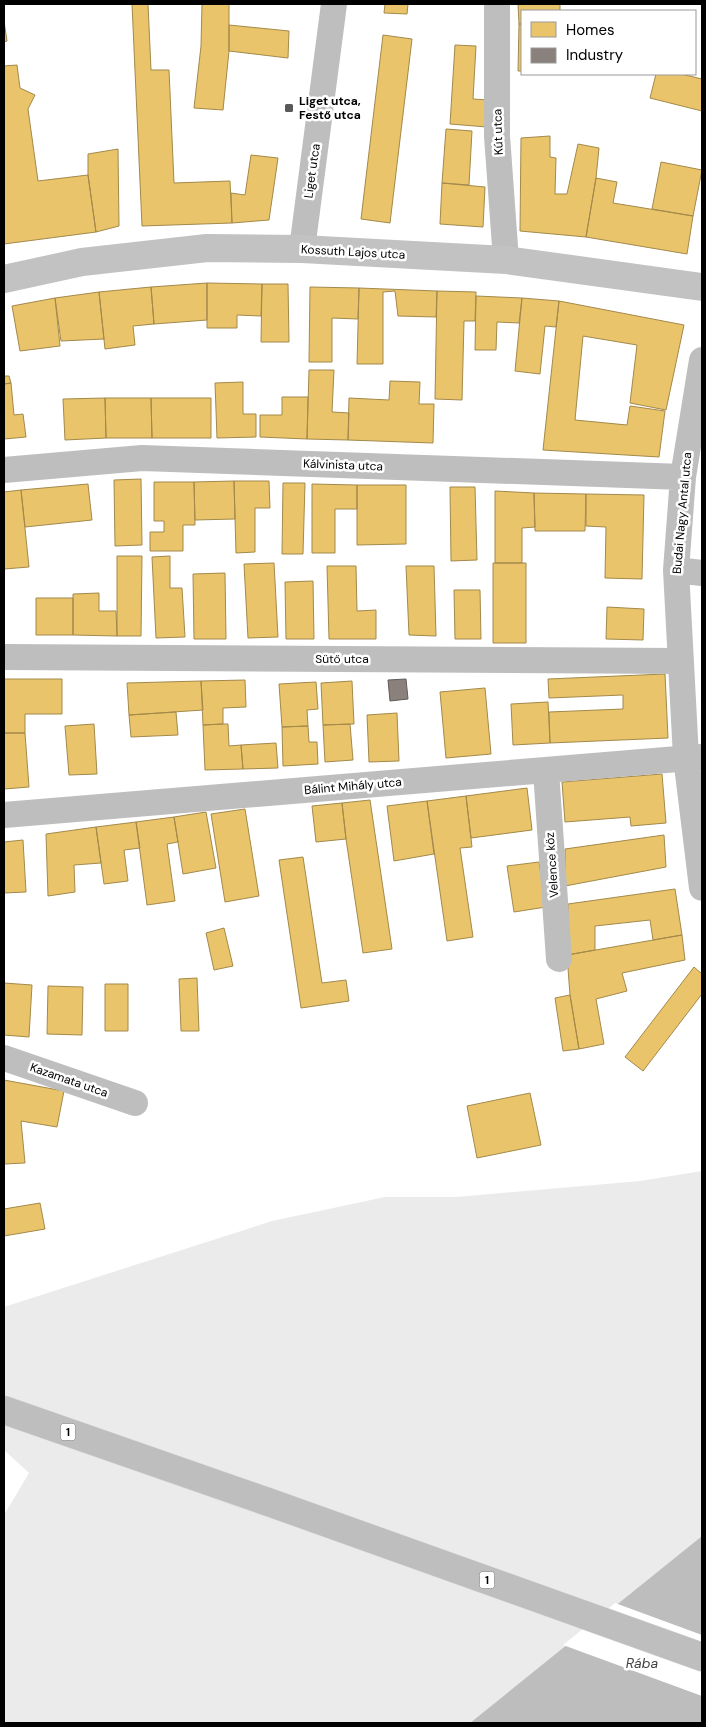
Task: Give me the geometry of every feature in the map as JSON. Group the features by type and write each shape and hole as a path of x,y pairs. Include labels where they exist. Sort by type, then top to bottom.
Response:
{"main road":[{"name":"1","path":"4,1410 702,1657"}],"street":[{"name":"Liget utca","path":"302,249 334,4"},
{"name":"Kút utca","path":"497,4 497,136 506,260"},
{"name":"Kossuth Lajos utca","path":"4,279 82,262 207,248 302,249 506,260 702,287"},
{"name":"Budai Nagy Antal utca","path":"702,360 683,477 676,570 681,661 694,757 702,888"},
{"name":"Kálvinista utca","path":"4,470 142,458 683,477"},
{"path":"676,570 702,573"},
{"name":"Sütő utca","path":"4,657 681,661"},
{"name":"Bálint Mihály utca","path":"4,815 694,757"},
{"name":"Velence köz","path":"546,770 558,959"},
{"name":"Kazamata utca","path":"4,1058 135,1103"}],"shaded area":[{"path":"702,1171 702,1536 470,1723 4,1723 4,1515 29,1473 4,1450 4,1307 272,1221 385,1197 456,1197 640,1181"}],"water":[{"name":"Rába","path":"702,1536 702,1723 470,1723"}],"pier":[{"path":"615,1603 702,1635 702,1696 563,1645"}],"building: Homes":[{"path":"132,4 148,4 151,70 169,70 174,183 230,181 232,223 142,226"},
{"path":"202,4 229,4 229,51 223,110 194,108 201,46"},
{"path":"385,4 408,4 407,14 384,13"},
{"path":"518,4 560,4 560,10 521,10 521,24 519,24"},
{"path":"4,21 7,41 4,42"},
{"path":"519,24 521,24 521,71 518,71"},
{"path":"229,25 289,31 288,58 229,51"},
{"path":"383,35 412,39 390,223 361,219"},
{"path":"455,45 476,46 473,99 488,100 487,127 450,124"},
{"path":"17,65 20,88 35,95 28,109 38,181 88,175 96,232 4,244 4,66"},
{"path":"656,75 685,75 702,79 702,111 650,98"},
{"path":"446,129 472,131 469,185 442,183"},
{"path":"550,136 550,157 556,158 555,194 567,194 578,144 599,148 586,237 520,231 521,138"},
{"path":"118,149 119,226 96,232 88,175 88,154"},
{"path":"251,155 278,158 269,220 232,223 231,193 245,195"},
{"path":"661,162 702,170 693,216 652,209"},
{"path":"596,178 617,182 613,203 693,216 687,254 586,237"},
{"path":"442,183 485,187 483,227 440,224"},
{"path":"207,283 262,284 261,316 237,315 237,328 207,328"},
{"path":"207,283 207,320 154,324 151,287"},
{"path":"262,284 288,284 289,342 261,342"},
{"path":"151,287 154,324 133,326 135,345 105,349 99,292"},
{"path":"310,287 359,288 358,319 332,318 332,362 309,362"},
{"path":"359,288 437,291 436,317 398,316 395,291 383,292 383,364 357,364"},
{"path":"437,291 476,292 475,321 464,321 462,400 435,399"},
{"path":"99,292 104,339 61,341 55,298"},
{"path":"476,296 522,298 519,323 497,322 496,350 475,350"},
{"path":"55,298 60,346 20,351 12,306"},
{"path":"522,298 559,301 556,327 545,326 540,374 515,371"},
{"path":"559,301 684,325 666,410 630,403 637,345 583,336 575,420 627,425 630,406 665,411 659,457 543,450"},
{"path":"309,370 334,370 332,412 349,413 348,440 307,439"},
{"path":"4,376 9,376 11,383 4,384"},
{"path":"390,381 420,382 419,404 434,404 433,443 348,440 349,398 389,400"},
{"path":"243,382 243,414 256,414 256,437 217,438 215,383"},
{"path":"11,383 14,415 23,414 26,437 4,439 4,384"},
{"path":"282,397 308,397 307,439 260,437 260,415 282,415"},
{"path":"105,398 106,438 65,440 63,399"},
{"path":"105,398 151,398 152,438 106,438"},
{"path":"151,398 211,398 211,438 152,438"},
{"path":"141,479 142,545 115,546 114,480"},
{"path":"234,481 235,519 195,520 194,482"},
{"path":"234,481 269,481 270,508 255,508 255,552 236,553"},
{"path":"154,482 194,482 195,525 183,525 183,551 150,551 150,532 164,532 164,521 154,521"},
{"path":"283,483 305,483 303,554 282,554"},
{"path":"88,484 92,520 25,527 21,490"},
{"path":"312,484 357,485 357,509 335,509 335,553 312,553"},
{"path":"357,485 406,485 406,544 357,545"},
{"path":"450,487 475,487 477,560 451,561"},
{"path":"21,490 29,567 4,569 4,492"},
{"path":"495,491 534,493 535,527 522,528 522,563 495,563"},
{"path":"534,493 586,494 585,531 535,531"},
{"path":"586,494 644,495 642,579 605,578 606,527 586,526"},
{"path":"117,556 142,556 141,636 117,636"},
{"path":"170,556 170,588 182,588 185,637 156,638 152,557"},
{"path":"274,563 278,637 248,638 244,564"},
{"path":"493,563 526,563 526,643 493,643"},
{"path":"327,566 356,566 357,611 376,610 376,639 329,639"},
{"path":"406,566 434,566 436,636 409,635"},
{"path":"225,573 226,639 194,639 193,574"},
{"path":"313,581 314,639 286,639 285,582"},
{"path":"454,590 480,590 481,639 455,639"},
{"path":"99,593 99,611 116,611 117,636 73,635 73,594"},
{"path":"36,598 73,598 73,635 36,635"},
{"path":"607,607 644,609 643,640 606,639"},
{"path":"665,674 668,738 550,743 549,712 623,709 623,695 549,698 548,679"},
{"path":"4,679 62,679 62,714 25,714 25,733 4,733"},
{"path":"245,680 246,707 223,708 223,724 203,725 201,681"},
{"path":"201,681 203,710 129,715 127,683"},
{"path":"352,681 354,724 323,725 321,683"},
{"path":"316,682 318,709 307,710 308,726 282,727 279,684"},
{"path":"485,688 491,754 446,758 440,692"},
{"path":"548,702 550,743 513,745 511,704"},
{"path":"176,712 178,735 131,737 129,715"},
{"path":"397,713 399,761 369,762 367,715"},
{"path":"94,724 97,774 69,775 65,726"},
{"path":"228,724 229,746 241,745 243,769 205,770 203,725"},
{"path":"350,724 353,760 325,762 323,725"},
{"path":"308,726 309,742 317,742 318,764 283,766 282,727"},
{"path":"4,733 25,733 29,787 4,789"},
{"path":"276,743 278,768 243,769 241,745"},
{"path":"662,774 666,823 631,826 630,817 565,822 562,782"},
{"path":"527,788 532,830 471,838 466,796"},
{"path":"466,796 472,847 460,848 473,937 447,941 427,801"},
{"path":"370,800 392,949 363,953 342,803"},
{"path":"427,801 434,854 394,861 387,806"},
{"path":"342,803 346,839 316,842 312,806"},
{"path":"245,809 259,896 225,902 211,814"},
{"path":"206,812 216,868 183,874 174,817"},
{"path":"174,817 178,842 167,844 175,901 147,905 136,822"},
{"path":"136,822 140,848 124,850 128,881 104,884 96,827"},
{"path":"96,827 101,863 74,865 75,892 48,896 46,834"},
{"path":"664,835 666,867 565,886 565,849"},
{"path":"23,840 26,892 4,893 4,842"},
{"path":"303,857 322,983 346,980 349,1001 301,1008 279,860"},
{"path":"539,862 546,907 514,912 507,866"},
{"path":"675,889 682,935 653,940 650,920 595,926 595,950 567,955 568,904"},
{"path":"224,928 233,966 214,970 206,933"},
{"path":"682,935 685,960 622,973 627,991 596,999 604,1044 579,1049 570,995 567,955"},
{"path":"694,967 702,974 702,994 643,1071 625,1057"},
{"path":"197,978 199,1031 181,1031 179,979"},
{"path":"4,983 32,985 29,1037 4,1035"},
{"path":"105,984 128,984 128,1031 105,1031"},
{"path":"48,986 83,987 82,1035 47,1034"},
{"path":"570,995 579,1049 563,1051 555,998"},
{"path":"4,1080 64,1091 57,1127 21,1121 25,1163 4,1164"},
{"path":"530,1093 541,1145 477,1158 467,1106"},
{"path":"40,1203 45,1229 4,1236 4,1209"}],"building: Industry":[{"path":"406,679 408,699 390,701 388,680"}],"place":[{"name":"Liget utca, Festő utca","path":"289,108"}]}
